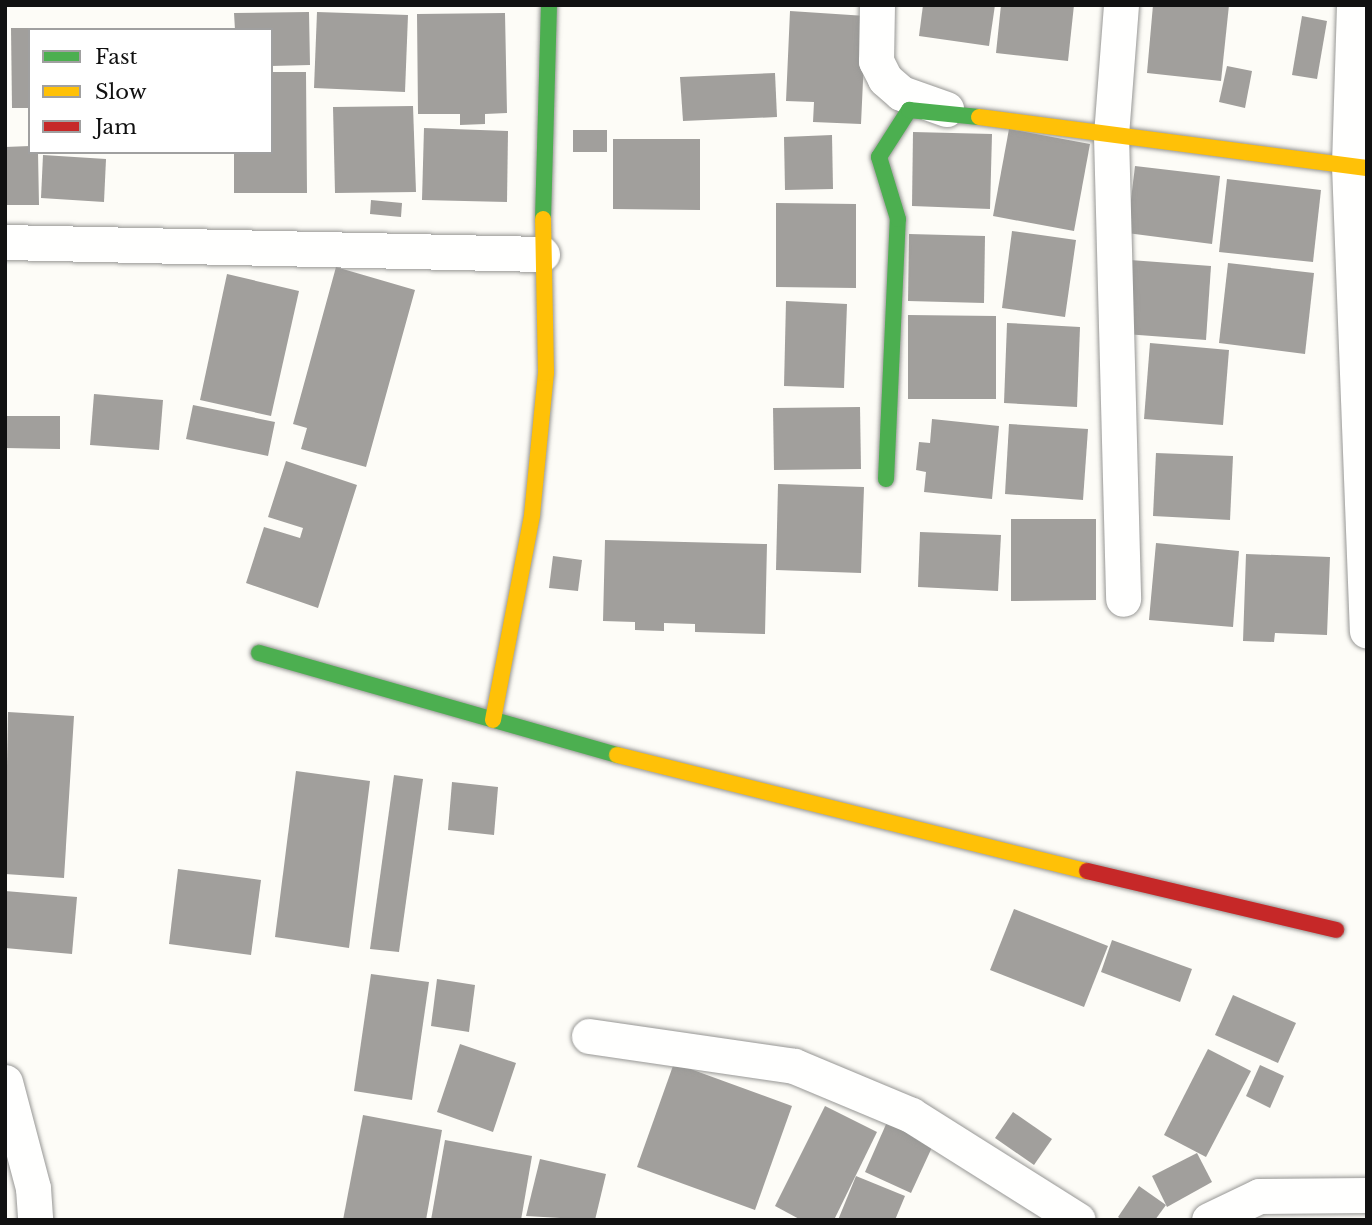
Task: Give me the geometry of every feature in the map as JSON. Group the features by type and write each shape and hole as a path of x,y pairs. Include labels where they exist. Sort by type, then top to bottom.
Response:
{"street":[{"path":"493,720 532,515 546,373 542,254 550,5"},
{"path":"877,5 876,61 885,79 901,93 975,119"},
{"path":"1121,5 1111,135 1123,599"},
{"path":"1354,5 1367,631"},
{"path":"886,480 898,219 879,157 909,110 1358,167"},
{"path":"5,242 542,254"},
{"path":"259,653 707,780 1336,930"},
{"path":"589,1035 793,1066 911,1115 1078,1220"},
{"path":"5,1082 33,1188 35,1220"},
{"path":"1209,1220 1259,1196 1367,1195"}],"building":[{"path":"923,5 995,5 989,46 919,36"},
{"path":"1001,5 1074,5 1068,61 996,53"},
{"path":"1153,5 1229,5 1221,81 1147,73"},
{"path":"790,11 866,16 861,124 813,122 814,102 786,101"},
{"path":"309,12 310,65 273,66 273,28 235,28 234,13"},
{"path":"317,12 408,15 405,92 314,88"},
{"path":"505,13 507,113 485,114 485,124 460,125 460,114 418,114 417,14"},
{"path":"1302,16 1327,21 1317,79 1292,75"},
{"path":"11,28 28,28 28,108 12,108"},
{"path":"1227,66 1252,71 1245,108 1219,102"},
{"path":"273,72 306,72 307,193 234,193 234,154 273,154"},
{"path":"775,73 777,117 683,121 680,77"},
{"path":"413,106 416,192 335,193 333,107"},
{"path":"424,128 508,131 507,202 422,200"},
{"path":"1009,129 1090,144 1074,231 993,216"},
{"path":"573,130 607,130 607,152 573,152"},
{"path":"913,132 992,134 990,209 912,206"},
{"path":"832,135 833,189 785,190 784,137"},
{"path":"613,139 700,139 700,210 613,209"},
{"path":"28,146 28,154 38,154 39,205 5,205 5,147"},
{"path":"43,155 106,159 104,202 41,198"},
{"path":"1135,166 1220,176 1212,244 1127,233"},
{"path":"1227,179 1321,190 1313,262 1219,252"},
{"path":"371,200 402,203 401,217 370,214"},
{"path":"776,203 856,204 856,288 776,287"},
{"path":"1012,231 1076,240 1065,317 1002,308"},
{"path":"909,234 985,236 984,303 908,301"},
{"path":"1130,260 1211,266 1206,340 1125,334"},
{"path":"1228,263 1314,273 1305,354 1219,343"},
{"path":"336,267 415,290 366,467 301,449 307,428 293,424"},
{"path":"227,274 299,291 271,416 200,400"},
{"path":"786,301 847,304 844,388 784,386"},
{"path":"908,315 996,316 996,399 908,399"},
{"path":"1007,323 1080,327 1077,407 1004,403"},
{"path":"1150,343 1229,350 1223,425 1144,419"},
{"path":"94,394 163,400 159,450 90,445"},
{"path":"193,405 275,422 268,456 186,439"},
{"path":"860,407 861,469 774,470 773,408"},
{"path":"5,416 60,416 60,449 5,448"},
{"path":"932,419 999,426 992,499 924,492 926,472 916,470 919,442 930,443"},
{"path":"1009,424 1088,429 1083,500 1005,494"},
{"path":"1156,453 1233,456 1230,520 1153,516"},
{"path":"286,461 357,485 318,608 246,583 264,527 300,538 303,528 268,517"},
{"path":"778,484 864,487 861,573 776,570"},
{"path":"1011,519 1096,519 1096,600 1011,601"},
{"path":"920,532 1001,535 998,591 918,587"},
{"path":"605,540 767,544 765,634 695,632 695,624 664,623 664,631 635,630 635,622 603,621"},
{"path":"1156,543 1239,551 1233,627 1149,620"},
{"path":"1246,554 1330,557 1327,635 1275,633 1274,642 1243,641"},
{"path":"553,556 582,560 578,591 549,588"},
{"path":"8,712 74,716 64,878 5,874"},
{"path":"296,771 370,781 349,948 275,937"},
{"path":"394,775 423,779 399,952 370,949"},
{"path":"452,782 498,787 494,835 448,830"},
{"path":"178,869 261,880 251,955 169,944"},
{"path":"5,891 77,897 72,954 5,948"},
{"path":"1014,909 1108,946 1084,1007 990,970"},
{"path":"1112,940 1192,969 1180,1002 1101,972"},
{"path":"371,974 429,982 412,1100 354,1091"},
{"path":"437,979 475,985 469,1032 431,1026"},
{"path":"1233,995 1296,1023 1278,1063 1215,1035"},
{"path":"460,1044 516,1063 493,1132 437,1112"},
{"path":"1208,1049 1251,1071 1206,1157 1164,1135"},
{"path":"674,1063 792,1106 755,1210 637,1167"},
{"path":"1260,1065 1284,1076 1270,1108 1246,1096"},
{"path":"825,1106 877,1132 834,1220 801,1220 775,1206"},
{"path":"1013,1112 1052,1139 1034,1165 995,1138"},
{"path":"363,1115 442,1130 426,1220 343,1220"},
{"path":"887,1122 934,1143 911,1193 865,1172"},
{"path":"445,1140 532,1156 521,1220 431,1220"},
{"path":"1197,1153 1212,1182 1167,1207 1152,1176"},
{"path":"540,1159 606,1174 595,1220 526,1216"},
{"path":"856,1176 905,1196 895,1220 838,1220"},
{"path":"1139,1186 1166,1205 1155,1220 1122,1220 1118,1217"}],"traffic: fast":[{"path":"543,219 549,5"},
{"path":"886,479 898,219 879,157 909,110 979,117"},
{"path":"259,653 617,755"}],"traffic: slow":[{"path":"979,117 1367,168"},
{"path":"493,720 532,515 546,373 543,219"},
{"path":"617,755 1087,871"}],"traffic: jam":[{"path":"1087,871 1336,930"}]}
